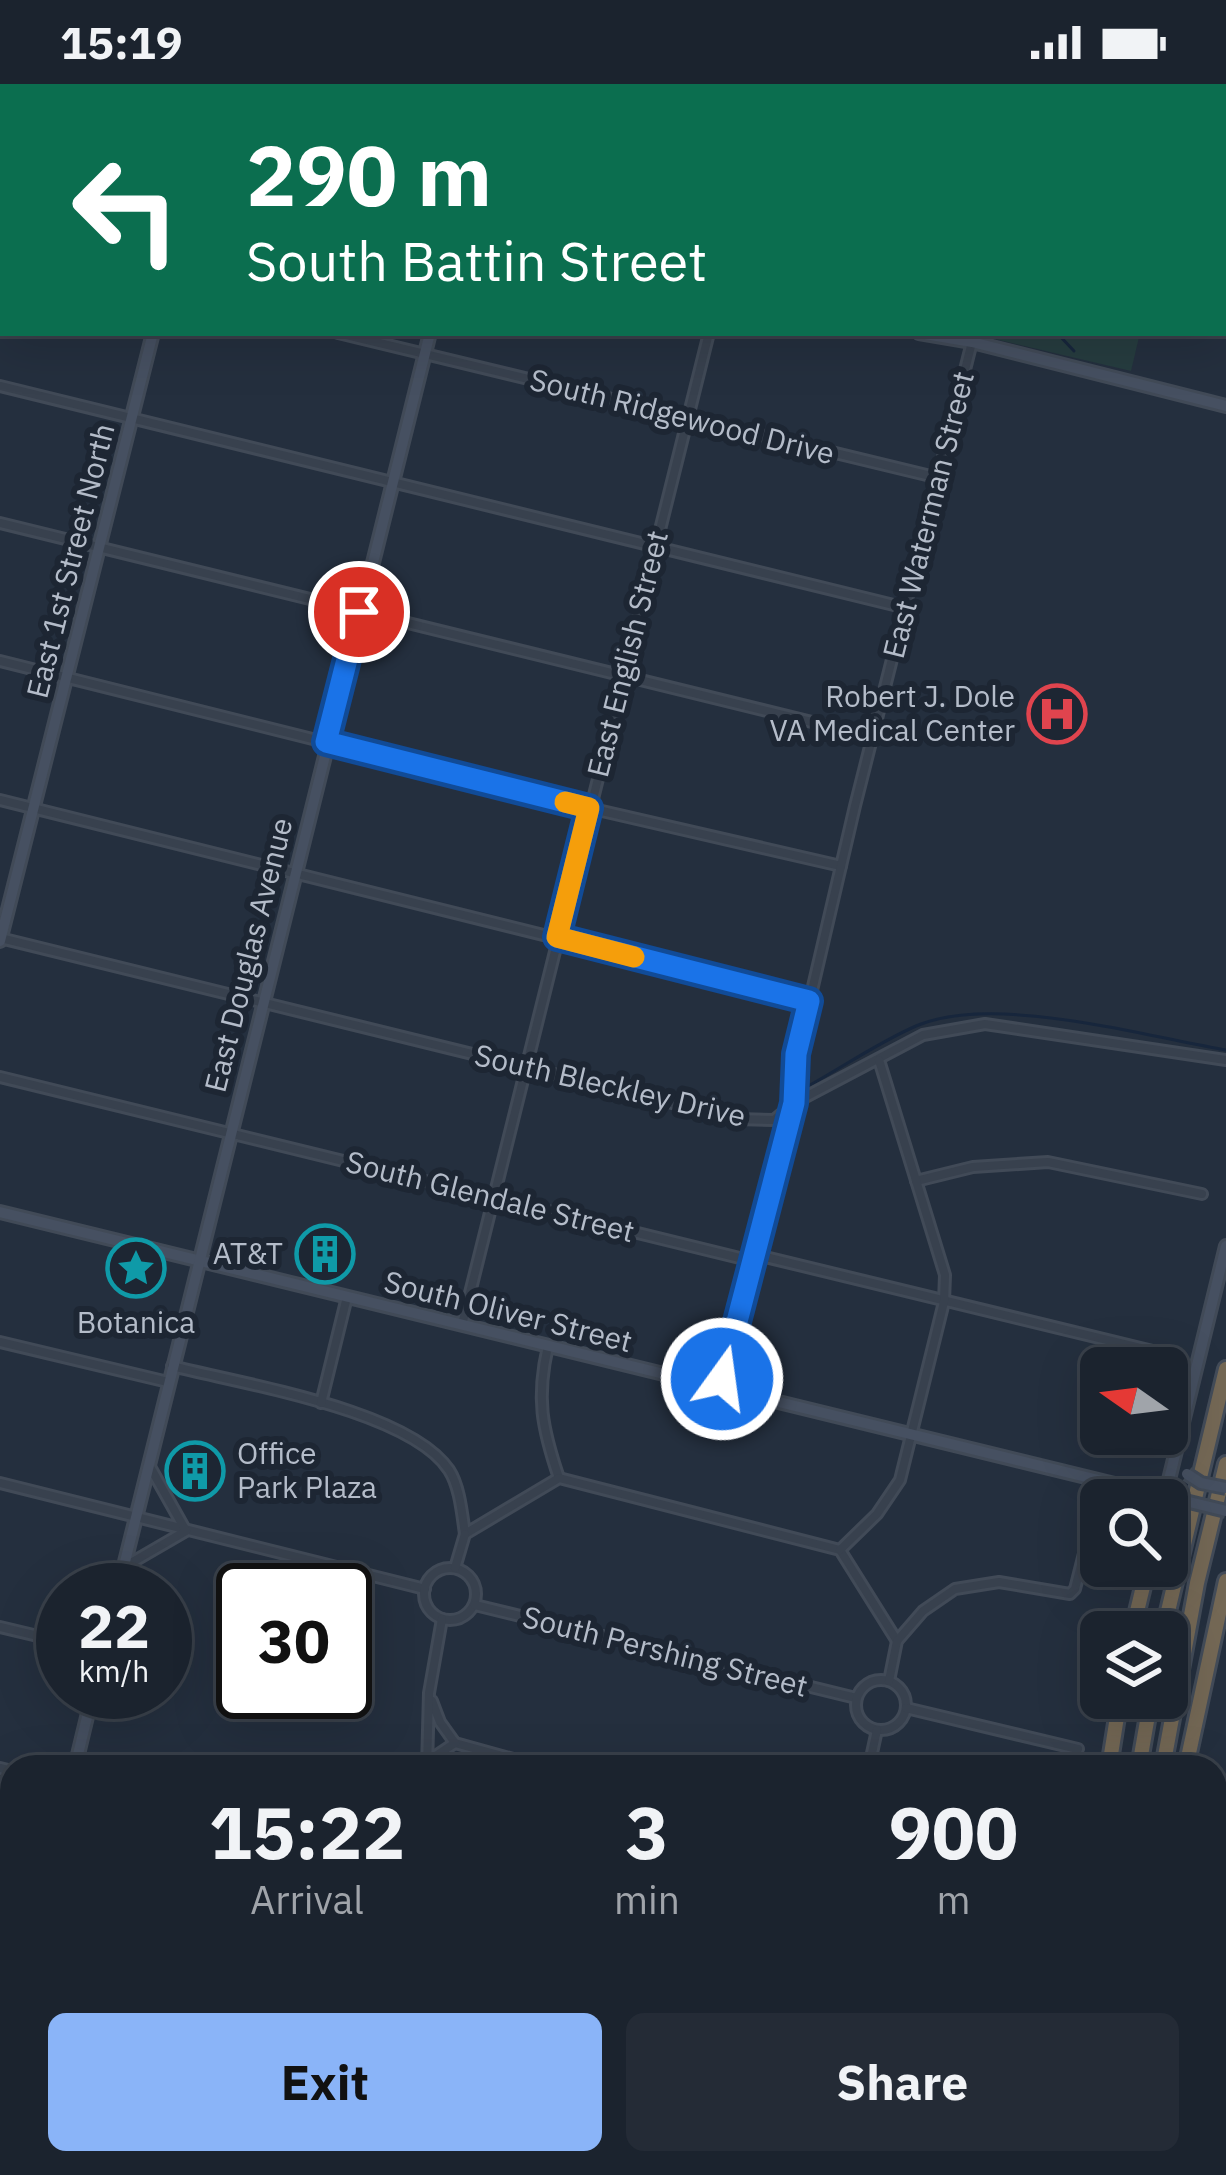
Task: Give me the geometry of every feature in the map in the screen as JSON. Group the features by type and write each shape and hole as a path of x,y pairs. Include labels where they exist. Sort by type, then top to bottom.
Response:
{"highway":[{"path":"1168,1611 1226,1369"},
{"path":"1164,1755 1197,1583 1226,1464"},
{"path":"1189,1755 1226,1581"},
{"path":"1111,1755 1117,1719"},
{"path":"1141,1755 1147,1719"}],"main road":[{"name":"East 1st Street North","path":"0,939 152,336"},
{"name":"East Douglas Avenue","path":"124,1563 429,336"},
{"path":"937,336 1225,402"},
{"name":"South Oliver Street","path":"0,1212 1091,1479"},
{"path":"1188,1403 1226,1246"},
{"path":"1179,1455 1187,1474 1201,1483 1226,1488"},
{"name":"South Oliver Street","path":"1188,1502 1226,1511"},
{"path":"78,1755 87,1719"}],"street":[{"name":"South Ridgewood Drive","path":"350,336 939,478"},
{"name":"East English Street","path":"462,1325 708,336"},
{"name":"East Waterman Street","path":"720,1388 794,1103 796,1054 972,342"},
{"path":"0,386 906,608"},
{"path":"0,523 873,737"},
{"path":"0,661 841,866"},
{"path":"0,800 809,1001"},
{"name":"South Bleckley Drive","path":"0,939 737,1119 774,1120 794,1103 923,1035 985,1024 1226,1060"},
{"path":"840,1550 892,1495 912,1435 944,1302 945,1275 879,1060"},
{"name":"South Glendale Street","path":"0,1077 1136,1347"},
{"path":"916,1181 974,1167 1048,1162 1202,1193"},
{"path":"321,1403 347,1297"},
{"path":"0,1342 168,1382"},
{"path":"548,1346 539,1384 540,1412 559,1478"},
{"path":"172,1366 352,1412 416,1439 450,1471 465,1534 455,1568"},
{"path":"148,1464 186,1531"},
{"path":"465,1534 559,1478 840,1550 897,1641"},
{"path":"0,1483 425,1589"},
{"path":"132,1563 186,1531"},
{"path":"455,1568 474,1582 475,1605 460,1618 442,1619 427,1606 425,1589 437,1570 455,1568"},
{"path":"889,1681 897,1641 923,1611 956,1589 999,1582 1070,1594 1080,1569"},
{"name":"South Pershing Street","path":"475,1605 856,1698"},
{"path":"427,1755 429,1694 442,1619"},
{"path":"0,1627 36,1636"},
{"path":"889,1681 902,1691 906,1708 894,1727 877,1730 862,1721 856,1698 872,1682 889,1681"},
{"path":"429,1694 455,1743 498,1755"},
{"path":"906,1708 1078,1749"},
{"path":"872,1755 877,1730"},
{"path":"439,1755 455,1743"}],"green space":[{"path":"982,336 1139,336 1131,371"}],"waterway":[{"path":"1060,336 1074,351"},
{"path":"803,1089 901,1033 948,1017 1026,1015 1069,1020 1226,1050"}],"slow traffic":[{"path":"565,802 589,808 557,937 634,957"}],"place":[{"name":"Robert J. Dole VA Medical Center","path":"1057,714"},
{"name":"AT&T","path":"325,1254"},
{"name":"Botanica","path":"136,1268"},
{"name":"Office Park Plaza","path":"195,1471"}],"route":[{"path":"359,612 326,742 589,808 557,937 809,1001 796,1054 794,1103 722,1379"}]}
